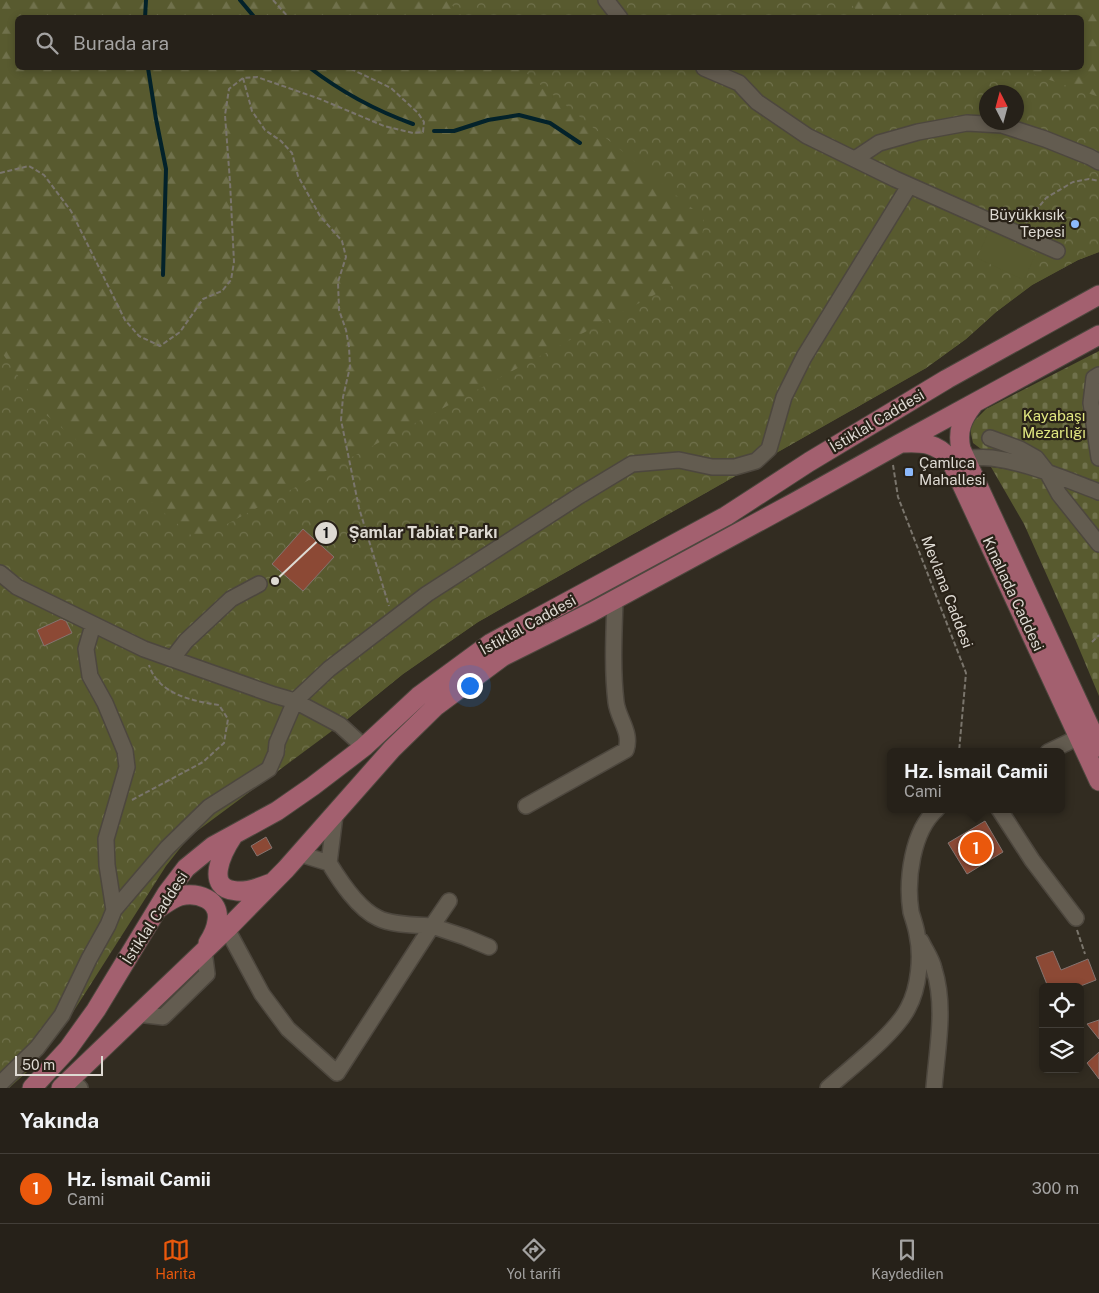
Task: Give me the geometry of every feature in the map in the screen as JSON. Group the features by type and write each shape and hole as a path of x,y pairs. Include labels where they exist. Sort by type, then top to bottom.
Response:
{"main road":[{"name":"İstiklal Caddesi","path":"32,1088 68,1049 96,1010 167,893 186,868 213,846 277,810 306,791 364,747 419,696 491,643 726,516 810,462 947,379 1099,295"},
{"name":"İstiklal Caddesi","path":"70,1085 137,1014 274,882 392,749 436,706 502,657 615,600 1099,335"},
{"path":"899,444 922,442 938,448 938,439 941,436 950,434 959,438 960,426 975,403"},
{"name":"Kınalıada Caddesi","path":"959,438 965,458 1099,747"},
{"name":"Kınalıada Caddesi","path":"938,448 950,459 1099,781"},
{"path":"233,836 224,850 218,865 218,878 224,887 236,891 255,889 274,882"},
{"path":"159,908 178,897 197,894 210,900 216,908 218,920 204,951"}],"street":[{"path":"606,0 618,15"},
{"path":"709,70 739,83 757,102 807,136 909,186 1057,251"},
{"path":"854,159 879,143 918,132 967,123 1002,125 1045,139 1099,162"},
{"path":"0,1084 38,1048 62,1015 114,910 167,848 209,807 269,769 276,753 277,743 295,701 329,669 443,584 632,464 679,460 712,467 735,467 756,461 769,448 784,397 804,357 909,186"},
{"path":"1099,375 1094,378 1091,403 1099,458"},
{"path":"990,438 1020,449 1036,458 1060,494 1099,544"},
{"path":"965,458 991,458 1047,472 1099,492"},
{"path":"0,574 17,588 144,649 295,701 340,725 364,747"},
{"path":"172,659 186,641 231,599 259,584"},
{"path":"526,806 626,750 629,740 616,704 614,679 615,600"},
{"path":"93,625 86,648 90,676 125,751 127,767 106,839 107,866 114,910"},
{"path":"1056,748 1079,737"},
{"path":"828,1088 895,1027 908,1008 918,978 919,957 918,936 911,903 910,887 914,854 920,832 934,813"},
{"path":"1002,813 1032,860 1076,918"},
{"path":"334,815 329,863 341,882 366,911 378,919 432,926 489,947"},
{"path":"300,854 329,863"},
{"path":"227,929 262,994 288,1029 337,1073 449,901"},
{"path":"918,936 934,968 940,997 934,1088"}],"path":[{"path":"273,0 286,15"},
{"path":"0,173 28,166 44,175 71,211 125,320 139,336 160,346 180,332 203,299 222,291 231,280 234,262 224,115 229,89 243,78 257,77 320,99 384,126 412,133 423,132 424,122 418,113 392,88 353,70"},
{"path":"243,78 252,111 265,130 281,141 292,153 298,176 320,216 342,241 346,257 338,282 338,310 350,347 350,367 343,397 341,420 359,508 394,620"},
{"path":"1018,234 1046,198 1073,182 1099,181"},
{"name":"Mevlana Caddesi","path":"899,444 893,464 898,497 966,673 959,748"},
{"path":"1092,642 1099,635"},
{"path":"113,812 202,762 224,743 228,719 219,705 199,702 172,692 159,684 152,673 144,649"},
{"path":"1076,918 1077,935 1085,954"}],"green space":[{"path":"0,0 1099,0 1099,252 1078,260 1032,285 996,312 966,339 926,368 478,622 403,674 340,725 189,812 0,1071"},
{"path":"447,0 847,0 861,15 461,15"},
{"path":"522,70 1021,70 1099,97 1099,252 1078,260 1032,285 996,312 966,339 926,368 478,622 403,674 340,725 189,837 166,866 68,1020 27,1072 9,1088 0,1088 0,350 45,414 197,540 699,271 704,218"},
{"path":"989,231 1036,253 1024,280 977,258"},
{"name":"Kayabaşı Mezarlığı","path":"1099,351 1099,696 1024,524 991,467 1042,474 985,452 973,443 971,424 986,409"}],"building":[{"path":"303,529 334,557 303,591 272,564"},
{"path":"61,619 66,621 72,633 44,646 37,630"},
{"path":"985,821 1003,852 967,874 948,843"},
{"path":"266,837 272,848 257,856 251,846"},
{"path":"1053,951 1061,970 1088,959 1096,980 1084,985 1084,983 1046,983 1036,957"},
{"path":"1099,1020 1099,1039 1087,1024"},
{"path":"1099,1052 1099,1079 1087,1063"}],"waterway":[{"path":"145,15 146,0"},
{"path":"240,0 252,15"},
{"path":"148,70 166,169 163,275"},
{"path":"313,70 359,100 413,124"},
{"path":"434,131 454,131 488,120 519,115 550,123 580,143"}],"place":[{"name":"Büyükkısık Tepesi","path":"1075,224"},
{"name":"Çamlıca Mahallesi","path":"909,472"},
{"name":"Şamlar Tabiat Parkı","path":"275,581"},
{"name":"Hz. İsmail Camii","path":"976,848"}]}
